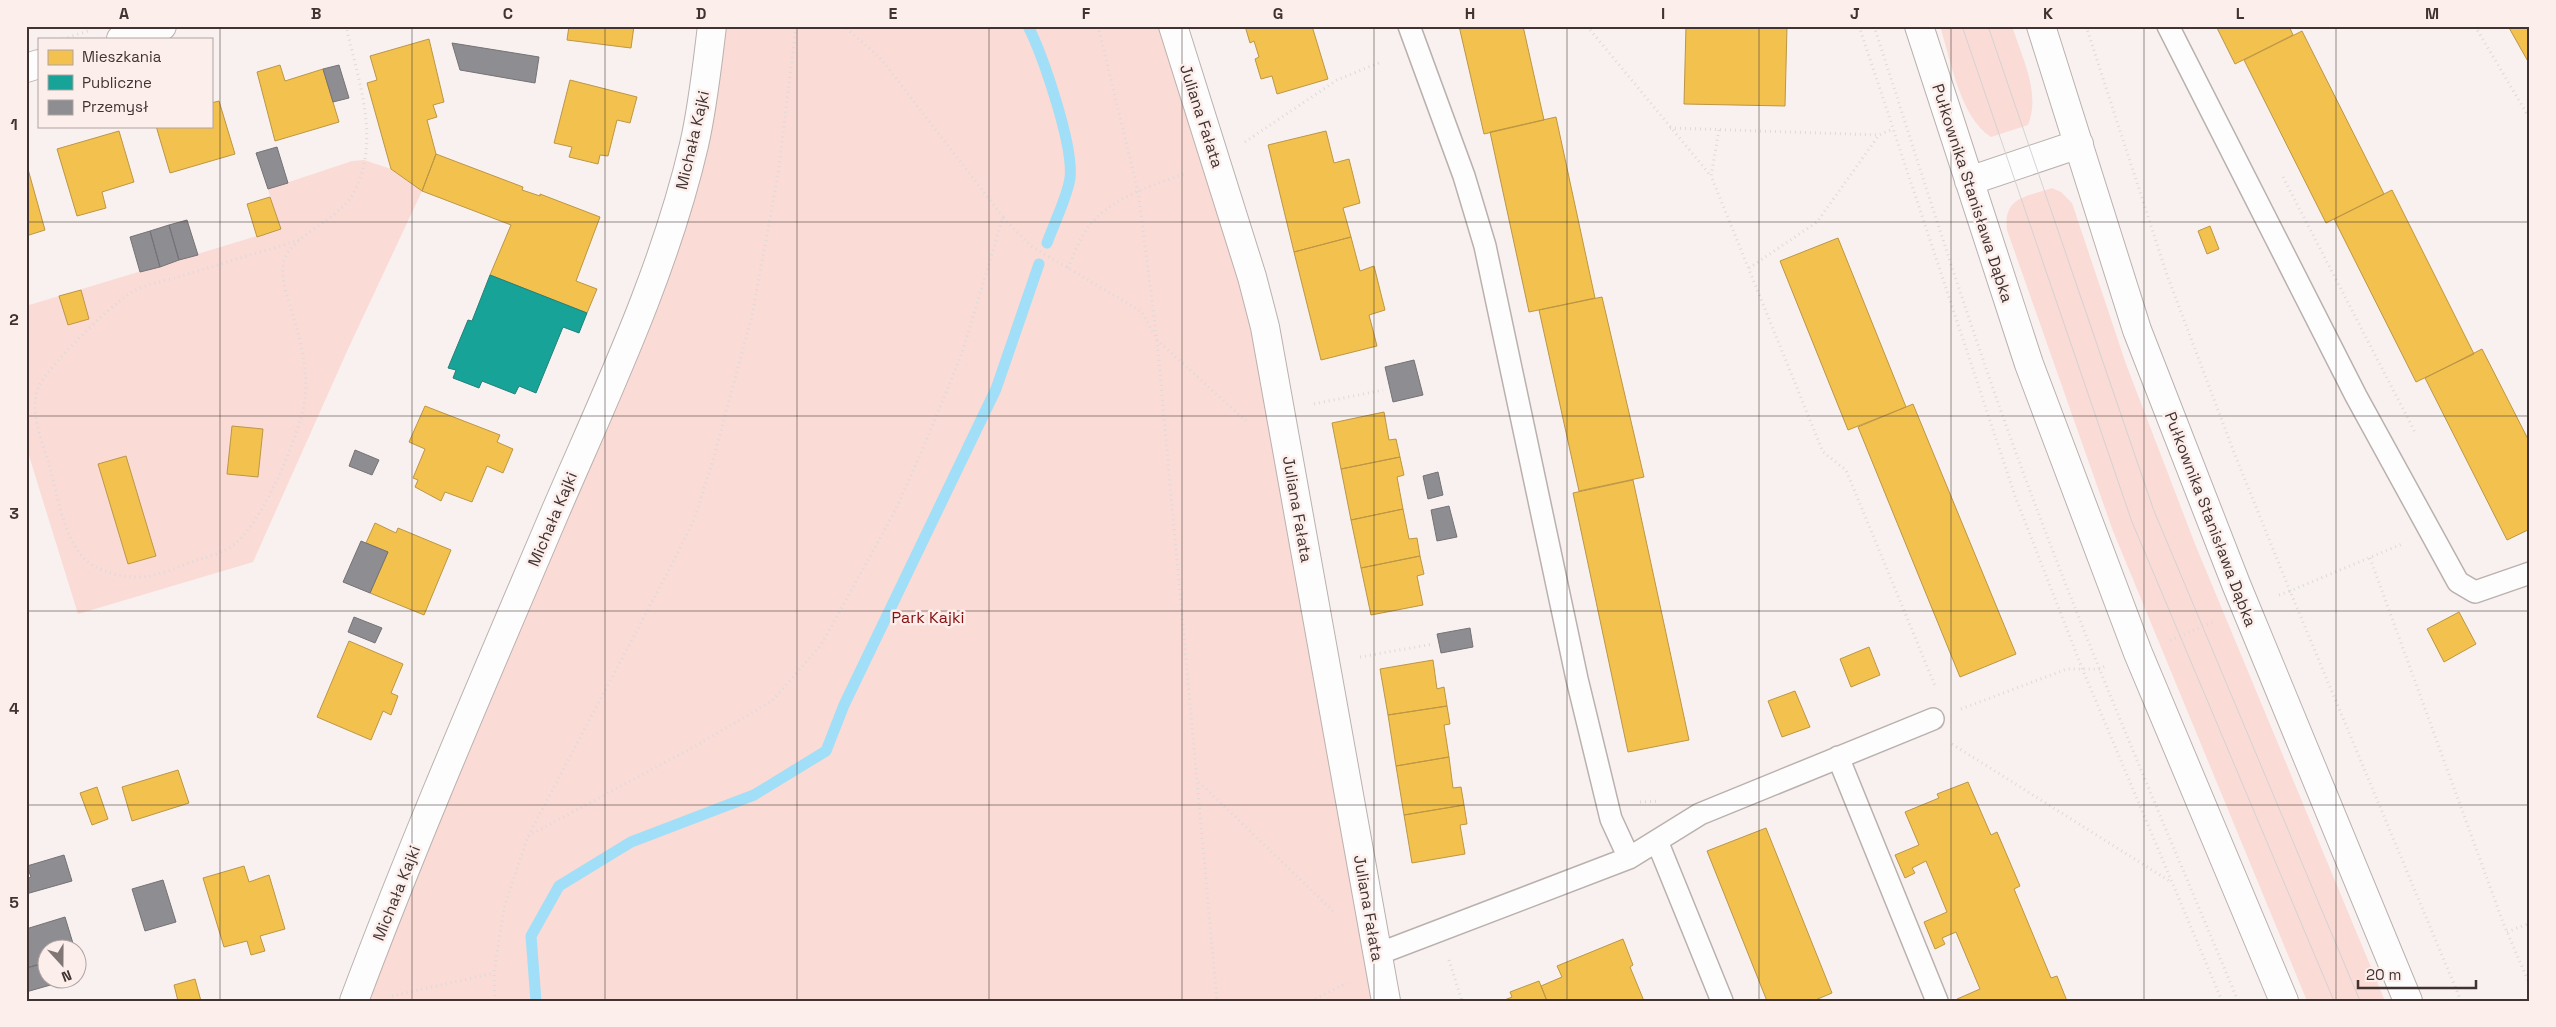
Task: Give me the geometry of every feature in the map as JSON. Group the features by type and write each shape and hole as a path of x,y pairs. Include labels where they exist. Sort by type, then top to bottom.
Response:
{"street":[{"path":"124,38 162,26"},
{"name":"Michała Kajki","path":"354,1001 400,881 635,326 670,230 694,146 712,26"},
{"name":"Juliana Fałata","path":"1173,26 1257,294 1281,411 1386,1001"},
{"name":"Pułkownika Stanisława Dąbka","path":"1919,26 2029,364 2138,653 2284,1001"},
{"name":"Pułkownika Stanisława Dąbka","path":"2042,26 2137,330 2246,609 2408,1001"},
{"path":"26,68 38,64"},
{"path":"1969,181 2079,144"}],"lane":[{"path":"1409,26 1464,176 1485,246 1582,698 1611,819 1629,858"},
{"path":"2168,26 2356,396 2458,582 2476,592 2530,574"},
{"path":"1378,954 1629,858 1700,814 1933,720"},
{"path":"1838,757 1936,1001"},
{"path":"1657,841 1722,1001"}],"path":[{"path":"299,240 132,291 85,334 40,385 35,406 40,434 71,540 84,559 101,569 123,575 149,577 218,553 236,543 253,521 274,486 300,418 306,393 306,367 284,286 282,265 288,252 299,240 337,214 352,195 364,160 368,126 346,26"},
{"path":"495,1001 494,973 504,908 528,836 647,614 694,520 723,425 752,316 778,175 796,26"},
{"path":"844,26 881,59 1003,217 1031,246 1142,312 1157,340 1253,426 1281,411 1383,390"},
{"path":"1098,26 1138,191 1157,340 1199,782 1217,1001"},
{"path":"1587,26 1711,176 1823,452 1846,470 1938,694"},
{"path":"1859,26 2015,496 2082,668 2222,1001"},
{"path":"1874,26 1976,339 2037,510 2099,669 2238,1001"},
{"path":"2086,26 2167,275 2235,455 2460,1001"},
{"path":"2475,26 2530,119"},
{"path":"65,38 95,29"},
{"path":"1068,268 1088,226 1114,204 1138,191 1216,161 1337,80 1382,62"},
{"path":"1670,128 1879,135 1893,129"},
{"path":"1711,176 1719,130"},
{"path":"1748,268 1817,222 1879,135"},
{"path":"2282,174 2420,443"},
{"path":"528,836 699,744 772,700 821,645 895,511 924,446 962,353 1003,217"},
{"path":"2099,669 2370,558 2507,932 2530,985"},
{"path":"2276,586 2283,604"},
{"path":"1326,663 1433,644"},
{"path":"1950,742 2172,882"},
{"path":"1199,782 1335,912"},
{"path":"1635,801 1647,803 1664,799"},
{"path":"2507,932 2530,923"},
{"path":"1446,952 1462,1001"},
{"path":"390,996 494,973"},
{"path":"1318,998 1325,1001"}],"green space":[{"name":"Park Kajki","path":"712,26 1173,26 1252,277 1386,1001 354,1001 635,326"},
{"path":"1940,26 2012,26 2029,76 2031,88 2032,101 2028,125 1991,137 1980,128 1964,102 1958,87"},
{"path":"364,160 391,169 422,191 348,349 253,562 78,614 26,446 26,306 280,229 268,189 352,161"},
{"path":"2052,188 2061,192 2072,203 2126,364 2195,544 2385,1001 2307,1001 2113,531 2007,230 2009,211 2018,200"}],"building: Mieszkania":[{"path":"569,26 634,26 631,48 567,40"},
{"path":"1245,26 1312,26 1328,79 1277,94 1272,76 1261,79 1255,59 1259,57 1254,41 1250,43"},
{"path":"1459,26 1523,26 1544,120 1484,134"},
{"path":"1686,26 1787,26 1785,106 1684,104"},
{"path":"2216,26 2289,26 2293,35 2235,64"},
{"path":"2508,26 2530,26 2530,65"},
{"path":"2302,31 2384,194 2326,223 2244,60"},
{"path":"429,39 444,102 433,105 437,117 427,120 436,154 422,191 391,169 367,83 377,80 370,56"},
{"path":"280,65 285,81 323,69 339,122 275,141 257,72"},
{"path":"570,80 637,97 630,123 617,120 608,156 600,155 598,164 569,157 572,147 554,143"},
{"path":"219,101 235,154 170,173 157,128 212,128 212,103"},
{"path":"1556,117 1595,298 1529,312 1490,132"},
{"path":"119,131 134,182 102,192 106,208 77,216 57,149"},
{"path":"1326,131 1334,163 1349,159 1360,203 1343,208 1351,237 1294,252 1268,145"},
{"path":"436,154 523,187 522,190 540,196 540,194 600,217 576,281 597,289 587,313 490,275 511,225 422,191"},
{"path":"26,162 45,230 26,236"},
{"path":"2392,190 2474,354 2416,382 2334,219"},
{"path":"270,197 281,229 257,237 247,204"},
{"path":"2210,226 2219,249 2207,254 2198,231"},
{"path":"1351,237 1360,271 1374,266 1385,310 1369,315 1377,346 1321,360 1294,252"},
{"path":"1838,238 1906,407 1848,430 1780,261"},
{"path":"81,290 89,319 68,325 59,296"},
{"path":"1602,297 1644,477 1579,491 1539,310"},
{"path":"2482,349 2530,443 2530,529 2507,540 2425,378"},
{"path":"1913,404 2016,654 1960,677 1858,427"},
{"path":"425,406 500,435 497,442 513,449 503,473 487,466 472,502 445,492 441,501 415,487 418,480 413,478 425,449 409,442"},
{"path":"1384,412 1389,440 1396,439 1400,457 1341,469 1332,423"},
{"path":"232,426 263,429 258,477 227,474"},
{"path":"126,456 156,556 128,564 98,464"},
{"path":"1400,457 1404,475 1397,477 1403,509 1351,520 1341,469"},
{"path":"1633,480 1689,740 1628,752 1573,493"},
{"path":"1403,509 1409,539 1417,538 1420,556 1361,568 1351,520"},
{"path":"375,523 396,533 398,528 451,550 424,615 370,593 388,552 366,543"},
{"path":"1420,556 1424,574 1417,576 1423,605 1371,615 1361,568"},
{"path":"2459,612 2476,644 2444,662 2427,629"},
{"path":"349,641 403,664 391,693 398,696 391,715 383,711 371,740 317,717"},
{"path":"1869,647 1880,675 1851,687 1840,659"},
{"path":"1433,660 1437,689 1444,687 1447,706 1388,715 1380,669"},
{"path":"1795,691 1810,727 1782,737 1768,701"},
{"path":"1447,706 1450,724 1444,725 1449,757 1396,766 1388,715"},
{"path":"1449,757 1453,788 1461,787 1464,805 1404,815 1396,766"},
{"path":"178,770 189,803 132,821 122,787"},
{"path":"1968,782 1991,835 1997,832 2020,886 2014,889 2051,978 2057,976 2067,1001 1958,1001 1957,999 1980,989 1956,932 1942,938 1945,944 1935,949 1924,922 1947,912 1926,861 1912,868 1915,873 1905,878 1895,855 1919,845 1905,812 1939,798 1937,794"},
{"path":"97,787 108,819 92,825 80,793"},
{"path":"1464,805 1467,824 1460,825 1465,854 1412,863 1404,815"},
{"path":"1766,828 1832,993 1813,1001 1767,1001 1707,851"},
{"path":"244,866 249,882 269,875 285,929 260,936 265,951 251,955 247,941 224,947 203,878"},
{"path":"1623,939 1633,965 1630,967 1644,1001 1547,1001 1541,986 1562,977 1557,966"},
{"path":"195,979 201,1001 178,1001 174,985"},
{"path":"1539,981 1547,1001 1502,1001 1512,997 1510,992"}],"building: Publiczne":[{"path":"490,275 587,313 579,333 563,327 536,393 519,386 515,394 482,381 479,388 453,378 456,370 448,368 468,320 472,321"}],"building: Przemysł":[{"path":"452,43 539,57 535,83 460,70"},
{"path":"339,65 349,98 333,102 323,69"},
{"path":"277,147 288,183 268,189 256,153"},
{"path":"187,220 198,255 179,260 169,225"},
{"path":"169,225 179,260 160,267 150,231"},
{"path":"150,231 160,267 140,272 130,237"},
{"path":"1414,360 1423,395 1393,402 1385,367"},
{"path":"355,450 379,460 372,475 349,466"},
{"path":"1438,472 1443,495 1428,499 1423,476"},
{"path":"1449,506 1457,537 1437,541 1431,510"},
{"path":"361,541 388,552 370,593 343,582"},
{"path":"354,617 382,628 375,643 348,632"},
{"path":"1470,628 1473,647 1441,653 1437,634"},
{"path":"64,855 72,881 26,894 26,879 31,877 27,866"},
{"path":"163,880 176,922 145,931 132,889"},
{"path":"65,917 72,940 38,940 38,965 26,968 26,929"},
{"path":"38,965 38,989 26,992 26,968"}],"waterway":[{"path":"1028,26 1056,101 1070,164 1070,178 1066,193 1047,243"},
{"path":"536,1001 531,936 559,886 631,842 754,795 826,751 844,705 996,389 1039,264"}],"tram line":[{"path":"1962,26 2132,522 2334,1001"},
{"path":"1988,26 2154,511 2360,1001"}]}
